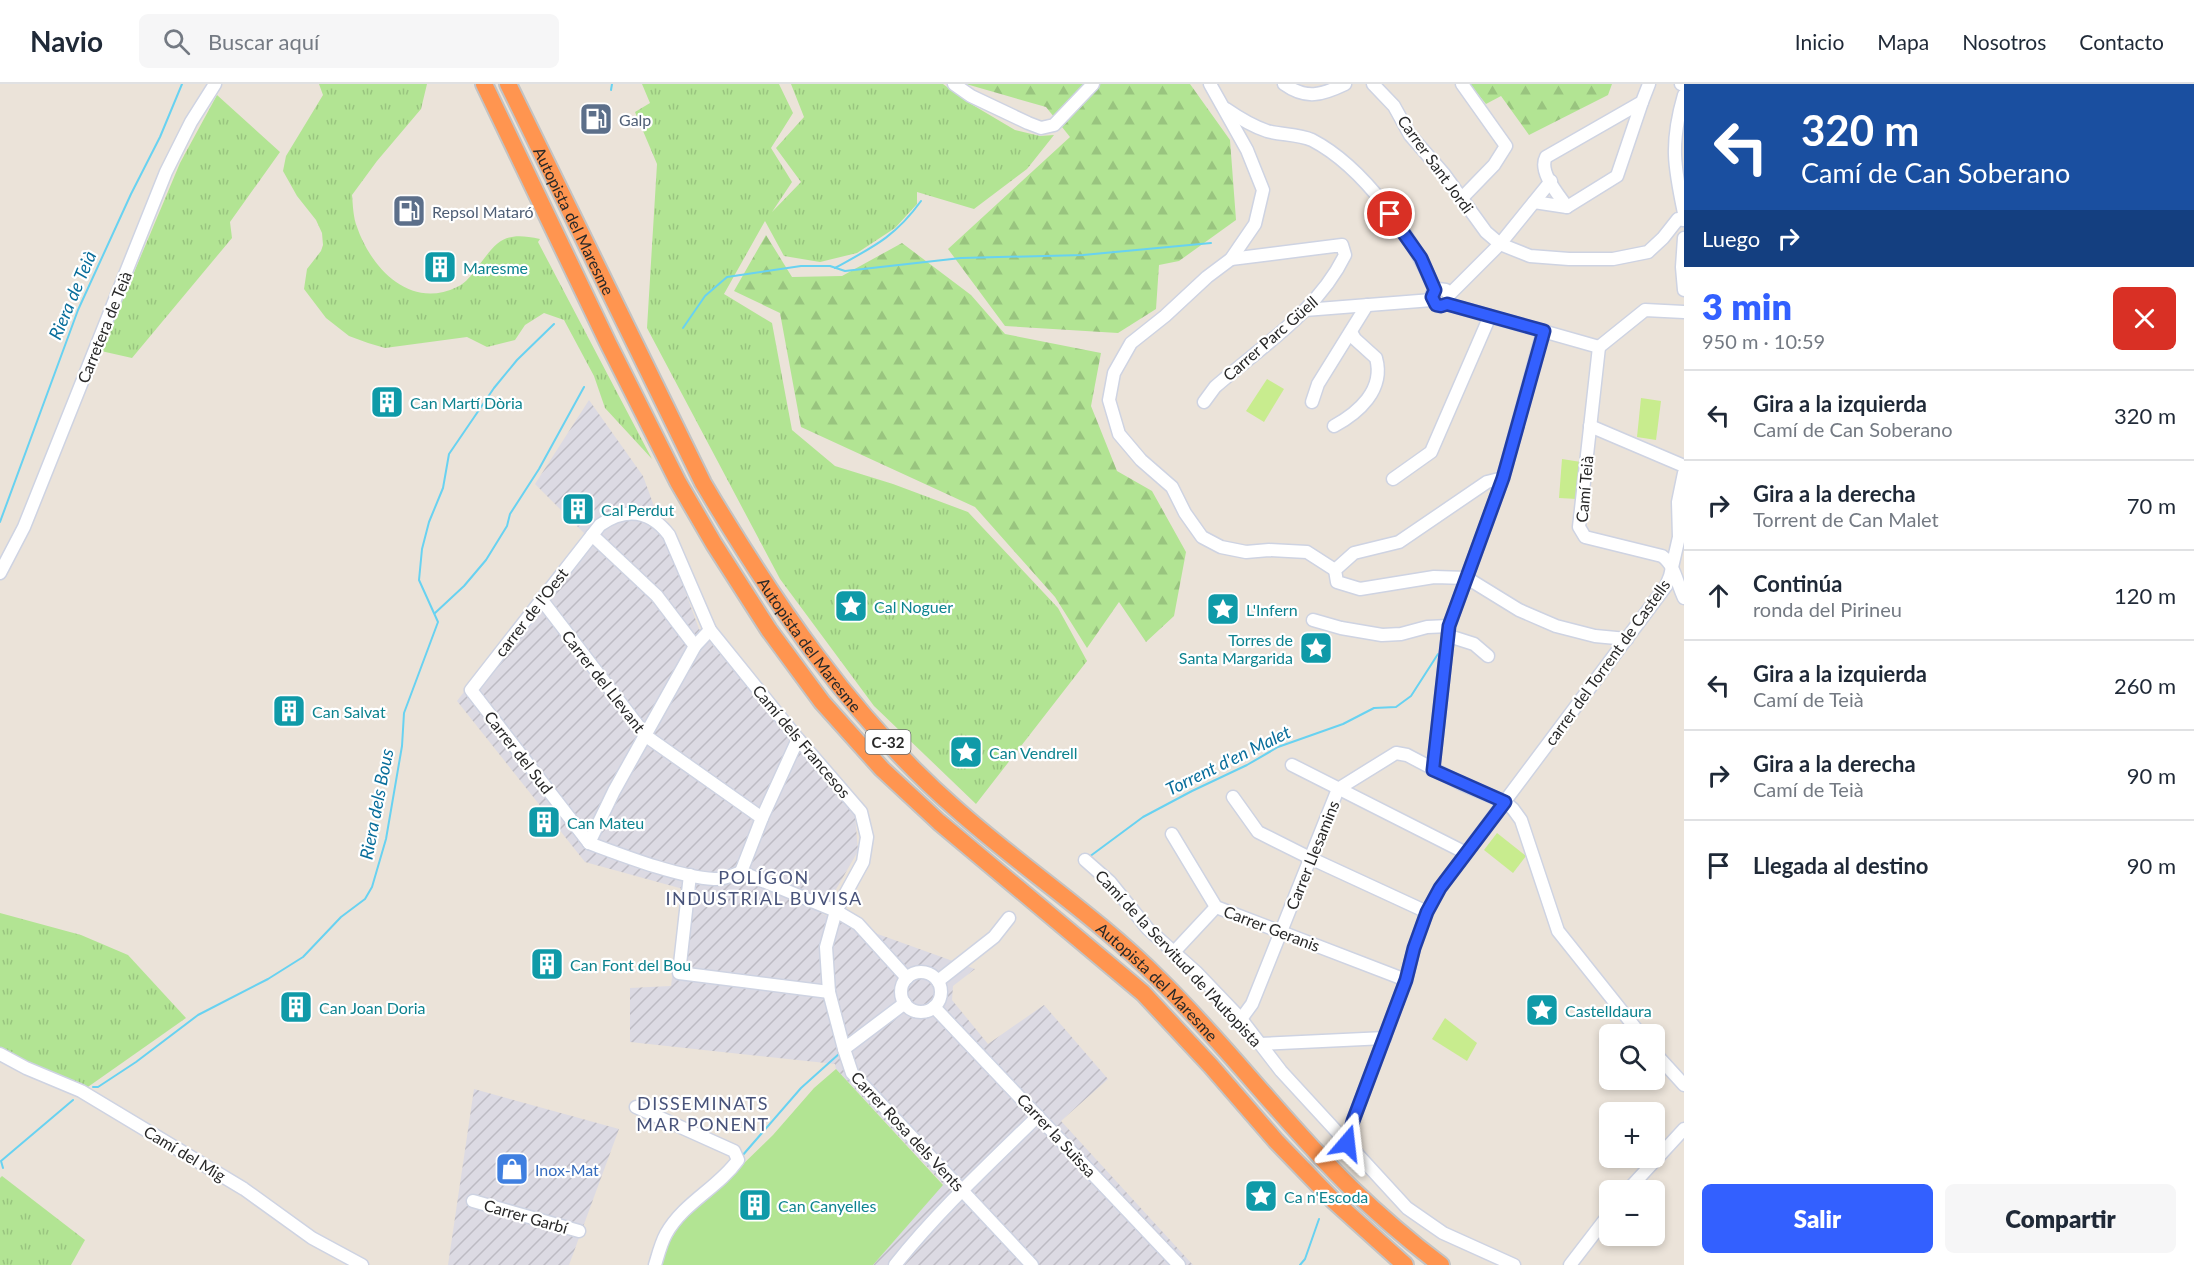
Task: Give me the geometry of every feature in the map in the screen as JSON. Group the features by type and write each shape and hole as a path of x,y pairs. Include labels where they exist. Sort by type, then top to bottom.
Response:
{"highway":[{"name":"Autopista del Maresme","path":"483,84 678,482 714,544 769,630 822,702 882,769 939,822 1143,993 1333,1200 1405,1265"},
{"name":"Autopista del Maresme","path":"508,84 703,483 786,615 837,684 886,741 954,808 1087,915 1159,978 1349,1186 1415,1246 1441,1265"}],"street":[{"name":"Carretera de Teià","path":"0,573 24,527 166,172 191,122 215,84"},
{"path":"954,84 971,96 1041,128 1054,125 1093,84"},
{"path":"1210,84 1247,150 1263,190 1255,224 1231,259 1131,343 1114,373 1109,400 1119,434 1141,460 1172,486 1185,513 1202,537 1221,547 1246,552 1269,550 1307,552 1335,570 1337,582 1360,589 1434,577 1467,578 1519,610 1556,626 1595,636 1628,639"},
{"path":"1284,84 1291,89 1312,95 1324,94 1345,84"},
{"name":"Carrer Sant Jordi","path":"1373,84 1395,106 1410,135 1444,174 1486,232 1500,244"},
{"path":"1461,199 1494,165 1506,146 1462,84"},
{"path":"1534,202 1567,207 1617,176 1649,84"},
{"path":"1684,95 1677,119 1674,145 1674,168 1684,213"},
{"path":"1567,207 1544,166 1546,157 1642,102"},
{"path":"1222,106 1240,118 1266,130 1310,139 1343,160 1377,196 1404,231 1421,258 1434,295"},
{"path":"1448,299 1500,244 1551,181"},
{"path":"1500,244 1530,256 1613,259 1648,252 1678,219 1684,220"},
{"path":"1684,237 1682,267 1684,290"},
{"name":"Carrer Parc Güell","path":"1204,402 1215,387 1305,310 1336,274 1345,255 1342,245 1231,259"},
{"path":"1305,310 1367,305 1434,295 1443,288 1448,299 1490,316 1599,347 1645,310 1684,312"},
{"path":"1312,402 1318,384 1367,305"},
{"path":"1393,479 1431,452 1490,316"},
{"path":"1433,770 1449,631 1503,478 1544,331"},
{"path":"1334,426 1352,416 1360,408 1371,393 1377,376 1376,358 1355,339 1351,332"},
{"name":"Camí Teià","path":"1599,347 1579,527 1585,537 1662,556 1672,566"},
{"path":"1590,426 1684,466"},
{"name":"carrer del Torrent de Castells","path":"1347,1143 1353,1121 1406,980 1427,912 1440,888 1628,639 1665,586 1679,537 1678,502 1684,473"},
{"path":"1335,570 1354,553 1400,542 1487,482 1503,478"},
{"name":"Camí dels Francesos","path":"592,535 600,525 619,514 647,515 660,523 682,560 710,630 798,739 861,812 867,837 862,862 836,911 826,947 829,992 844,1049"},
{"path":"592,535 657,596 695,646"},
{"name":"carrer de l'Oest","path":"471,690 592,535"},
{"path":"1672,566 1684,598"},
{"name":"Carrer del Llevant","path":"541,599 646,736 762,818"},
{"path":"1313,620 1341,628 1382,635 1401,634 1427,627 1449,631 1474,644 1488,656"},
{"path":"710,630 695,646 614,791 589,843 690,875 717,880 741,872 836,911 858,924 907,978"},
{"name":"Carrer del Sud","path":"471,690 589,843"},
{"path":"741,872 762,818 798,739"},
{"path":"1338,789 1396,753 1407,755 1433,770 1505,802 1521,820 1558,931 1632,1024"},
{"path":"1292,765 1467,853"},
{"name":"Carrer Llesamins","path":"1241,1019 1252,1004 1338,789"},
{"path":"1233,797 1258,831 1310,858 1427,912"},
{"name":"Carrer Geranis","path":"1172,834 1216,907 1406,980"},
{"name":"Camí de la Servitud de l'Autopista","path":"1085,860 1110,882 1148,928 1196,972 1241,1019 1281,1071 1407,1208 1443,1233 1514,1265"},
{"path":"690,875 679,973 829,992"},
{"path":"1174,952 1216,907"},
{"path":"938,981 994,937 1009,918"},
{"path":"923,972 932,975 938,981 941,995 934,1007 915,1011 905,1003 901,990 907,978 914,973 923,972"},
{"name":"Carrer Rosa dels Vents","path":"905,1003 844,1049 852,1073 1032,1265"},
{"name":"Carrer la Suïssa","path":"934,1007 1179,1265"},
{"path":"1260,1044 1385,1038"},
{"name":"Camí del Mig","path":"0,1054 26,1068 81,1091 244,1189 312,1238 362,1265"},
{"path":"1665,1064 1684,1085"},
{"path":"636,1107 734,1151 738,1160 730,1171 681,1213 665,1235 655,1265"},
{"path":"895,1265 915,1240 1038,1116"},
{"path":"1637,1180 1684,1129"},
{"name":"Carrer Garbí","path":"473,1201 579,1231"},
{"path":"1570,1265 1599,1227"}],"shaded area":[{"path":"589,400 643,476 699,629 855,815 858,851 822,914 975,969 953,986 952,1000 988,1044 1044,1005 1108,1079 1061,1121 1193,1265 873,1265 943,1184 836,1069 835,1064 630,1042 630,988 671,986 683,889 585,862 457,701 585,534 535,484"},
{"path":"474,1089 619,1129 569,1265 448,1265"}],"green space":[{"path":"319,84 427,84 421,109 352,195 356,223 372,257 382,270 408,289 424,293 440,293 464,283 494,246 501,241 516,236 540,239 538,242 652,459 605,408 594,376 564,320 544,313 525,325 515,340 487,347 467,337 385,348 349,336 326,318 304,289 307,269 323,245 322,233 316,220 297,196 283,171 286,156 323,95"},
{"path":"642,84 779,84 793,113 771,148 792,182 772,212 801,182 776,148 804,117 791,84 943,84 966,101 1015,130 1040,136 1054,135 1027,169 974,209 917,192 917,204 895,228 857,253 820,262 784,256 765,221 724,294 772,323 792,430 835,466 893,484 968,512 1058,608 1087,661 976,804 874,706 780,579 647,328 657,164 635,112 650,103"},
{"path":"966,84 1190,84 1230,140 1236,220 1179,261 1159,265 1156,309 1118,333 1005,326 948,249 1070,137 1046,107"},
{"path":"1470,84 1612,84 1608,95 1529,135 1501,96 1486,104"},
{"path":"217,95 280,152 230,222 232,238 132,358 101,351 180,163"},
{"path":"766,235 792,277 842,276 902,243 971,295 1005,334 1101,353 1091,406 1117,471 1152,491 1186,552 1174,616 1146,642 1119,602 1087,648 1055,597 975,507 801,427 780,313 734,291"},
{"path":"1267,379 1284,389 1264,422 1246,411"},
{"path":"1641,398 1661,401 1656,440 1637,437"},
{"path":"1562,459 1581,462 1577,499 1559,498"},
{"path":"1497,833 1526,856 1513,873 1484,850"},
{"path":"0,913 81,935 128,955 186,1018 85,1089 0,1049"},
{"path":"1445,1018 1477,1043 1467,1061 1432,1039"},
{"path":"836,1069 943,1185 873,1265 661,1265 667,1247 685,1214 736,1171 773,1135 814,1088"},
{"path":"2,1176 85,1240 71,1265 0,1265 0,1178"}],"waterway":[{"name":"Riera de Teià","path":"0,522 78,310 160,137 182,84"},
{"name":"Riera dels Bous","path":"611,90 612,84"},
{"path":"835,268 872,247 892,232 902,224 921,201"},
{"path":"683,328 705,296 727,277 801,266 830,266 845,271 961,258 1083,255 1211,243"},
{"name":"Riera dels Bous","path":"93,1087 98,1087 136,1062 198,1015 268,979 303,957 341,917 365,899 372,887 386,839 402,746 404,713 438,622 419,580 422,549 429,522 443,488 449,454 494,388 517,360 554,324"},
{"path":"435,613 464,586 486,560 584,387"},
{"name":"Torrent d'en Malet","path":"1089,857 1143,817 1278,747 1343,724 1374,708 1396,707 1411,696 1438,654"},
{"name":"Torrent d'en Malet","path":"742,1156 801,1088 840,1053"},
{"name":"Riera dels Bous","path":"3,1168 1,1161 73,1100"},
{"path":"1300,1265 1305,1259 1319,1219"}],"place":[{"name":"Galp","path":"596,119"},
{"name":"Repsol Mataró","path":"409,211"},
{"name":"Maresme","path":"440,267"},
{"name":"Can Martí Dòria","path":"387,402"},
{"name":"Cal Perdut","path":"578,509"},
{"name":"Cal Noguer","path":"851,606"},
{"name":"L'Infern","path":"1223,609"},
{"name":"Torres de Santa Margarida","path":"1316,648"},
{"name":"Can Salvat","path":"289,711"},
{"name":"Can Vendrell","path":"966,752"},
{"name":"Can Mateu","path":"544,822"},
{"name":"Can Font del Bou","path":"547,964"},
{"name":"Can Joan Doria","path":"296,1007"},
{"name":"Castelldaura","path":"1542,1010"},
{"name":"Inox-Mat","path":"512,1169"},
{"name":"Ca n'Escoda","path":"1261,1196"},
{"name":"Can Canyelles","path":"755,1205"}],"district":[{"name":"POLÍGON INDUSTRIAL BUVISA","path":"764,887"},
{"name":"DISSEMINATS MAR PONENT","path":"703,1113"}],"route":[{"path":"1347,1143 1353,1121 1406,980 1427,912 1440,888 1505,802 1433,770 1449,626 1503,478 1544,331 1447,304 1436,305 1432,300 1435,290 1421,258 1390,214"}]}
